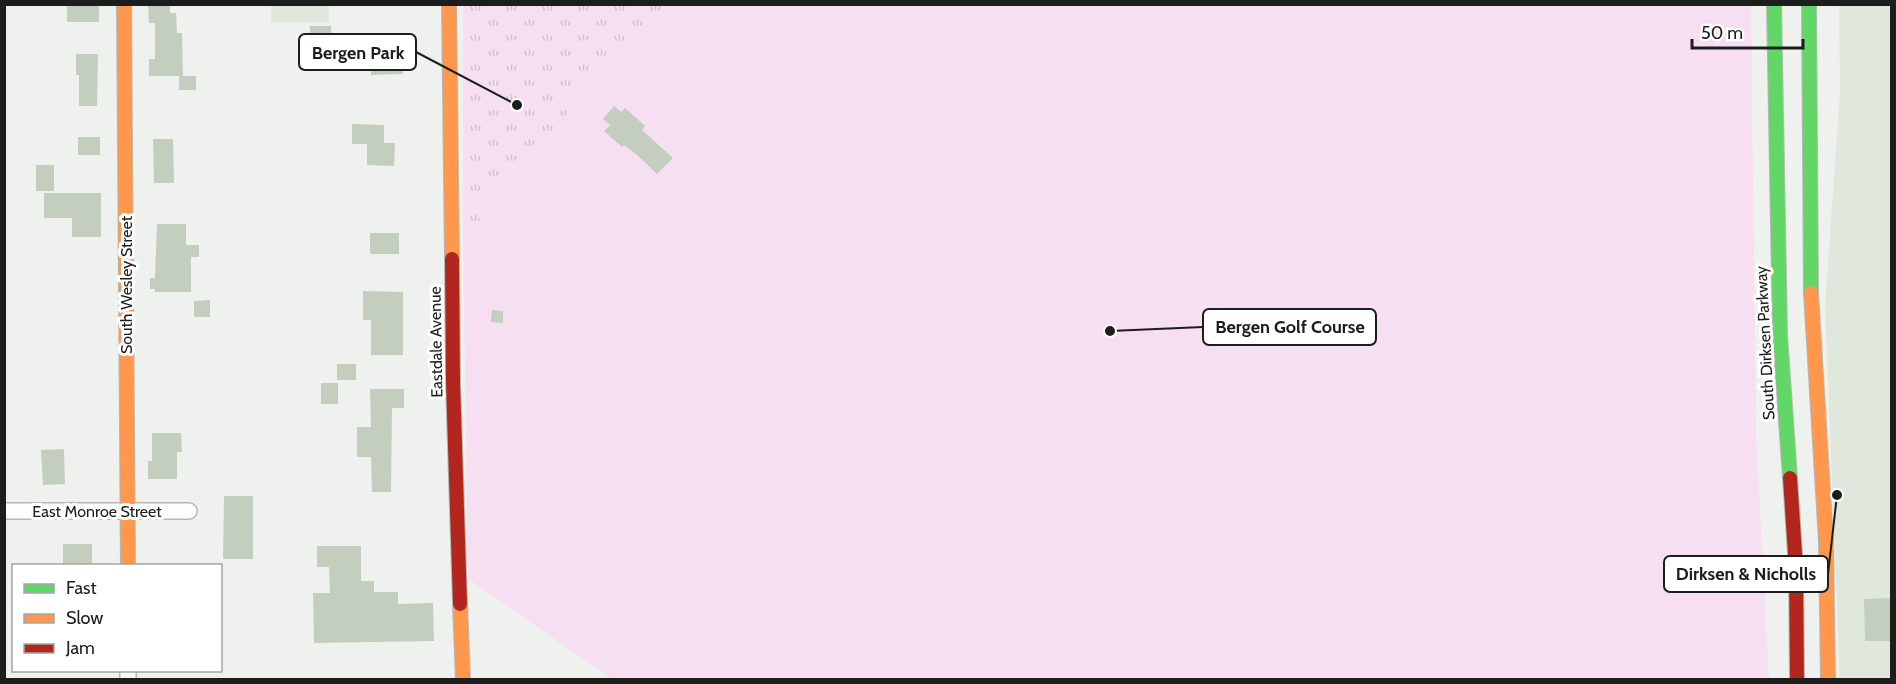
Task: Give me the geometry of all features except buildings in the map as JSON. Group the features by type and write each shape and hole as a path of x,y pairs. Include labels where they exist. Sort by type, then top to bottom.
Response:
{"main road":[{"name":"South Wesley Street","path":"124,4 128,564"},
{"name":"Eastdale Avenue","path":"449,4 452,371 463,680"},
{"name":"South Dirksen Parkway","path":"1774,4 1780,335 1796,569 1797,680"},
{"path":"1809,4 1811,291 1827,565 1828,680"},
{"path":"1809,35 1818,4"}],"street":[{"name":"East Monroe Street","path":"4,511 189,511"}],"shaded area":[{"path":"271,5 329,5 329,22 271,22"},
{"path":"1839,5 1891,5 1891,679 1840,679 1825,307 1840,92"}],"green space":[{"path":"463,5 664,5 643,45 611,60 578,89 565,121 549,141 540,138 474,211 483,223 475,229 463,229"},
{"path":"664,5 1751,5 1756,434 1769,679 612,679 468,579 463,229 475,229 483,222 474,212 540,138 565,121 578,89 611,60 643,45"}],"traffic: fast":[{"path":"1774,4 1780,335 1790,478"},
{"path":"1809,4 1811,293"}],"traffic: slow":[{"path":"124,4 128,564"},
{"path":"449,4 452,259"},
{"path":"1811,293 1826,541 1828,680"},
{"path":"460,604 463,680"}],"traffic: jam":[{"path":"452,259 453,383 460,604"},
{"path":"1790,478 1796,569 1797,680"}],"place":[{"name":"Bergen Park","path":"517,105"},
{"name":"Bergen Golf Course","path":"1110,331"},
{"name":"Dirksen & Nicholls","path":"1837,495"}]}
